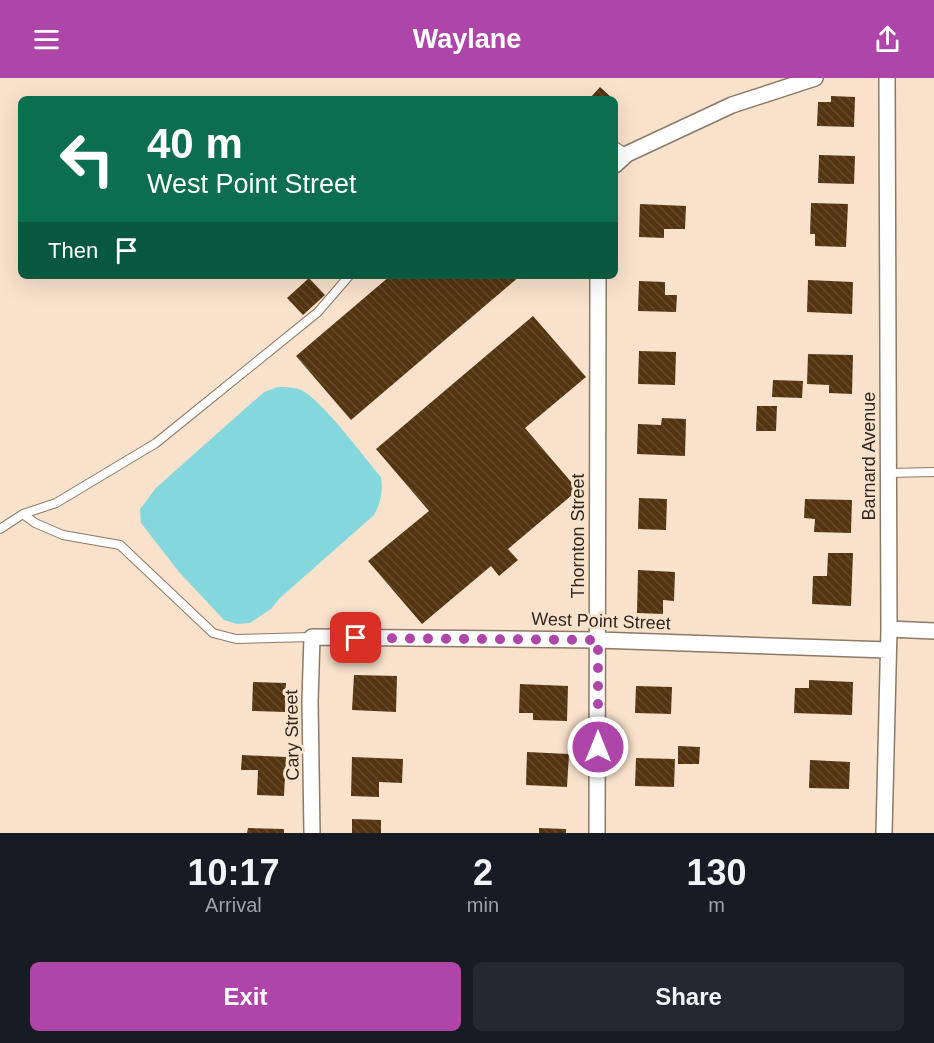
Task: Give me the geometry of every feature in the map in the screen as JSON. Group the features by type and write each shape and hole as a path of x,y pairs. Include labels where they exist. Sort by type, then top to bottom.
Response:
{"street":[{"path":"621,150 732,105 815,78"},
{"name":"Barnard Avenue","path":"884,833 888,650 887,78"},
{"name":"Thornton Street","path":"597,833 598,279"},
{"path":"888,629 934,631"},
{"name":"West Point Street","path":"312,638 598,640 888,650"},
{"name":"Cary Street","path":"312,638 310,700 312,833"}],"lane":[{"path":"0,529 23,514 56,503 156,443 318,312 346,279"},
{"path":"888,473 934,472"},
{"path":"23,514 35,523 63,535 120,545 213,633 236,639 312,638"}],"water":[{"path":"278,387 301,390 331,416 381,477 381,497 374,515 280,598 271,609 250,623 237,624 224,620 179,572 141,523 140,509 156,488 264,392"}],"building":[{"path":"600,87 610,96 592,96"},
{"path":"831,96 855,97 854,127 817,126 818,102 831,102"},
{"path":"819,155 855,156 854,184 818,183"},
{"path":"811,203 848,204 846,247 815,246 815,234 810,234"},
{"path":"640,204 686,206 685,229 664,229 664,238 639,237"},
{"path":"308,279 325,295 303,315 287,298"},
{"path":"386,279 516,279 351,420 296,356"},
{"path":"808,280 853,282 852,314 807,312"},
{"path":"639,281 665,282 665,295 677,295 676,312 638,311"},
{"path":"533,316 586,377 525,428 578,490 508,549 518,560 499,576 491,566 422,624 368,561 429,511 376,449"},
{"path":"639,351 676,352 675,385 638,384"},
{"path":"808,354 853,355 852,394 829,393 829,385 807,384"},
{"path":"773,380 803,381 802,398 772,397"},
{"path":"757,406 777,406 776,431 756,431"},
{"path":"662,418 686,419 685,456 637,454 638,424 661,425"},
{"path":"639,498 667,499 666,530 638,529"},
{"path":"805,499 852,500 851,533 814,532 815,519 804,518"},
{"path":"828,553 853,553 851,606 812,604 813,576 827,576"},
{"path":"638,570 675,572 674,601 663,600 663,614 637,613"},
{"path":"354,675 397,676 396,712 352,710"},
{"path":"809,680 853,682 852,715 794,713 795,688 809,688"},
{"path":"253,682 286,683 285,712 252,711"},
{"path":"520,684 568,686 567,721 533,720 533,713 519,713"},
{"path":"636,686 672,687 671,714 635,713"},
{"path":"678,746 700,747 699,764 678,764"},
{"path":"527,752 569,754 567,787 526,785"},
{"path":"242,755 286,757 284,796 257,795 258,770 241,770"},
{"path":"352,757 403,759 402,783 379,782 379,797 351,796"},
{"path":"636,758 675,759 674,787 635,786"},
{"path":"810,760 850,762 849,789 809,788"},
{"path":"352,819 381,820 381,833 352,833"},
{"path":"248,828 284,829 284,833 247,833"},
{"path":"539,828 566,829 566,833 539,833"}],"route":[{"path":"356,638 598,640 598,747"}]}
